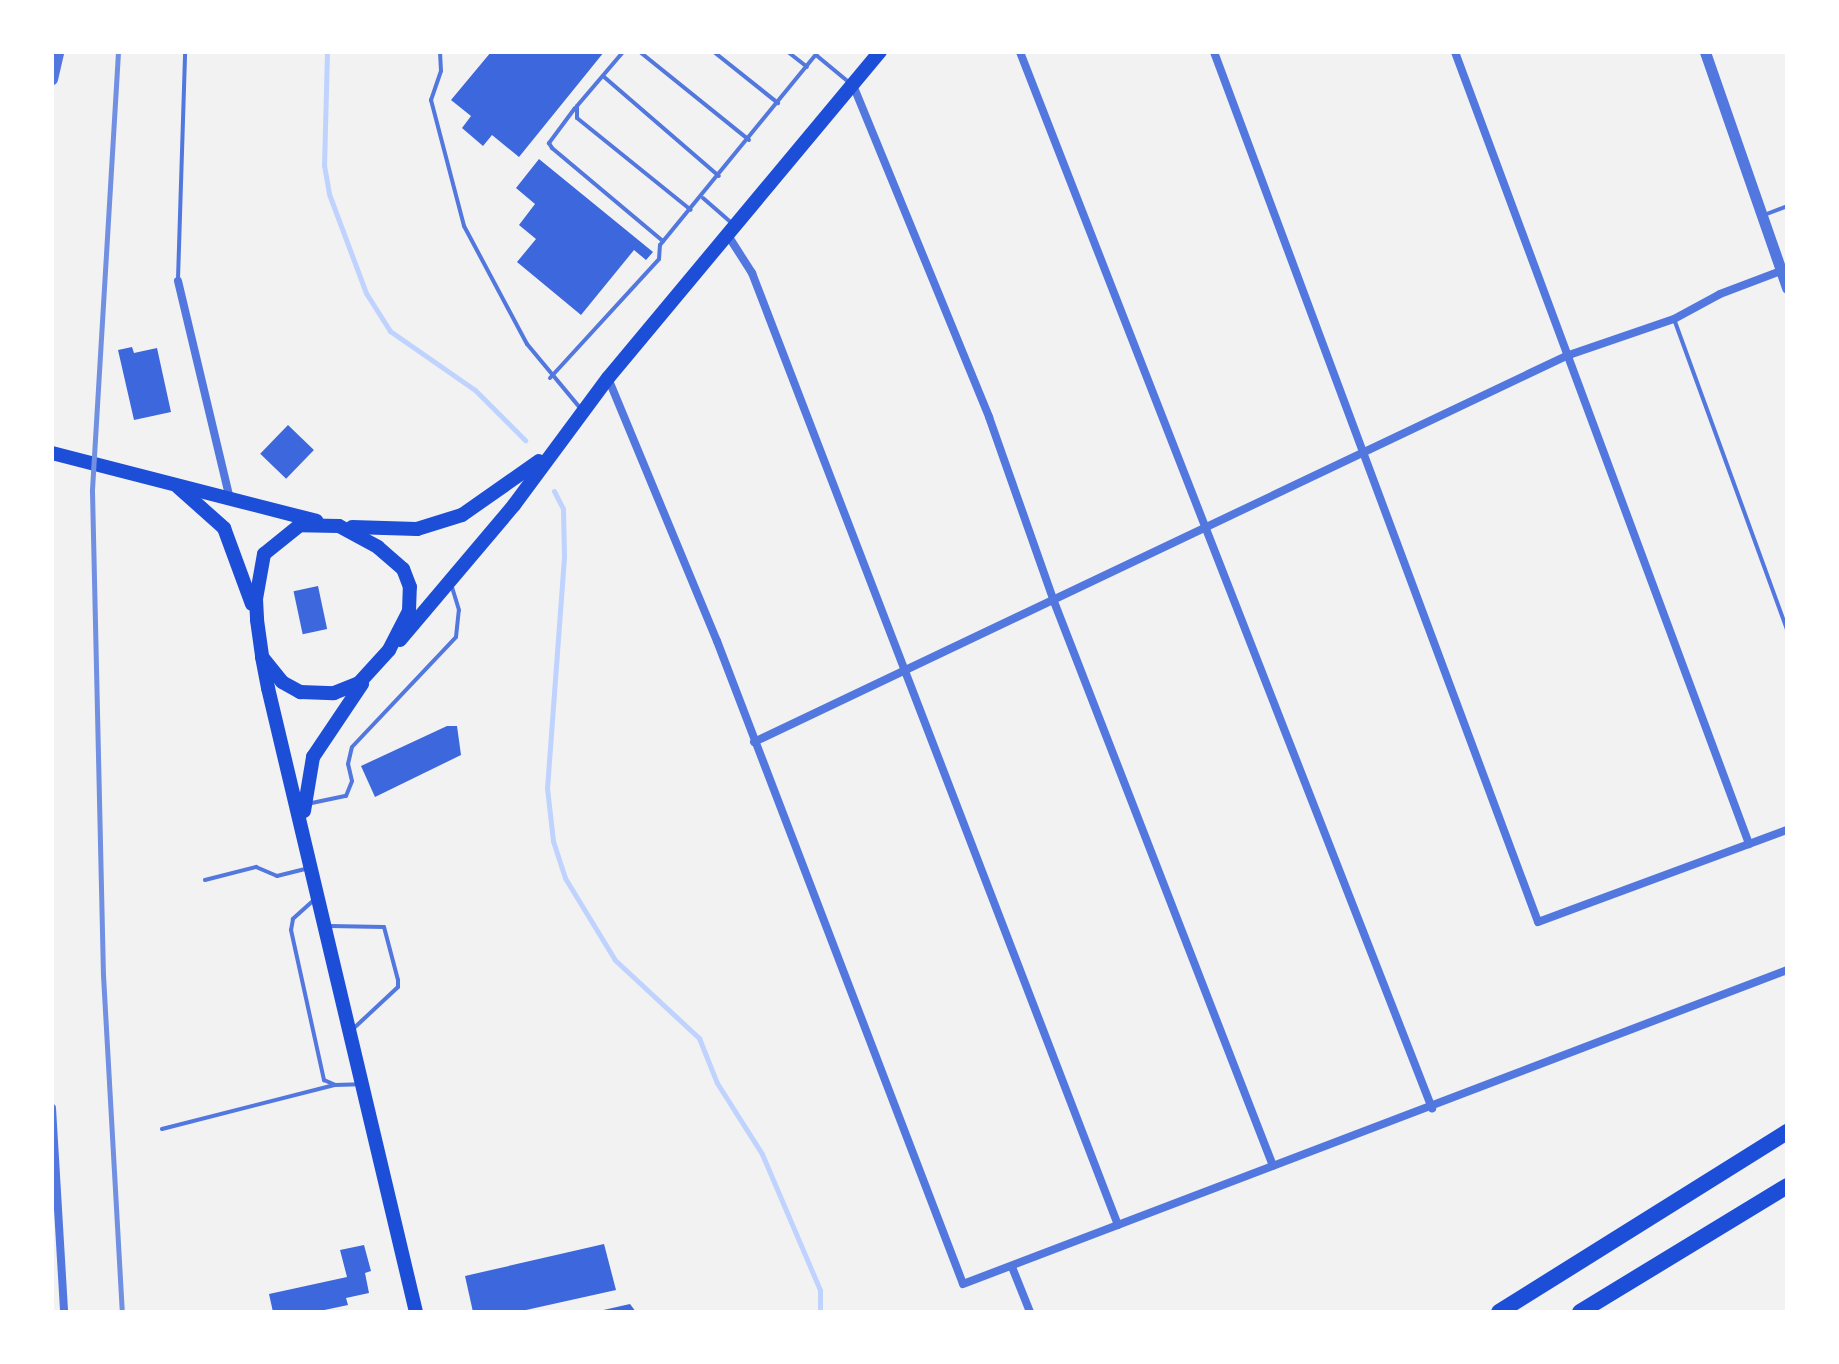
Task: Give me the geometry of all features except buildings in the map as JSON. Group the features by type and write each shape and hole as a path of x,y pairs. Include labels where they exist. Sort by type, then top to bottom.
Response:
{"highway":[{"path":"1499,1312 1787,1132"},
{"path":"1580,1312 1787,1186"}],"main road":[{"path":"304,812 310,766 323,735 389,650 450,581 608,378 733,232 880,52"},
{"path":"52,453 229,495 324,523 406,530 462,515 508,487 558,444"},
{"path":"169,480 224,528 257,620 289,781 304,812 327,926 416,1312"},
{"path":"257,620 264,554 289,530 324,523"},
{"path":"339,526 378,547 407,578 412,599 389,650"},
{"path":"262,657 282,682 314,694 348,689 373,670"}],"street":[{"path":"52,79 58,52"},
{"path":"1020,52 1432,1108"},
{"path":"1214,52 1538,922 1787,830"},
{"path":"1455,52 1749,844"},
{"path":"1705,52 1787,288"},
{"path":"853,85 989,417 1053,599 1273,1166"},
{"path":"733,232 752,273 1118,1225"},
{"path":"754,742 1566,356 1674,319 1720,294 1781,271"},
{"path":"178,281 229,495"},
{"path":"608,378 754,742 963,1284 1432,1108 1787,970"},
{"path":"52,1108 64,1312"},
{"path":"1012,1267 1030,1312"}],"lane":[{"path":"178,281 185,52"},
{"path":"440,52 441,71 431,100 464,226 479,262 550,378 583,411"},
{"path":"623,52 549,143 663,241"},
{"path":"640,52 749,140"},
{"path":"714,52 778,103"},
{"path":"788,52 807,67"},
{"path":"550,378 659,259 663,241 703,198 817,53 853,85"},
{"path":"603,76 720,177"},
{"path":"577,106 577,118 691,210"},
{"path":"703,198 733,232"},
{"path":"1761,216 1787,206"},
{"path":"1674,319 1787,629"},
{"path":"304,812 346,796 352,781 348,764 352,747 456,637 459,610 450,581"},
{"path":"205,880 256,867 277,876 314,866"},
{"path":"320,894 293,919 291,930 324,1080 335,1085"},
{"path":"327,926 384,927 398,980 398,987 352,1029"},
{"path":"162,1129 335,1085 365,1084"}],"waterway":[{"path":"327,52 324,165 329,194 366,293 390,331 475,390 525,440"},
{"path":"554,491 563,509 564,557 547,788 553,841 565,878 615,960 699,1038 717,1083 762,1154 820,1290 820,1312"}],"railway":[{"path":"118,52 92,491 103,975 122,1312"}]}
